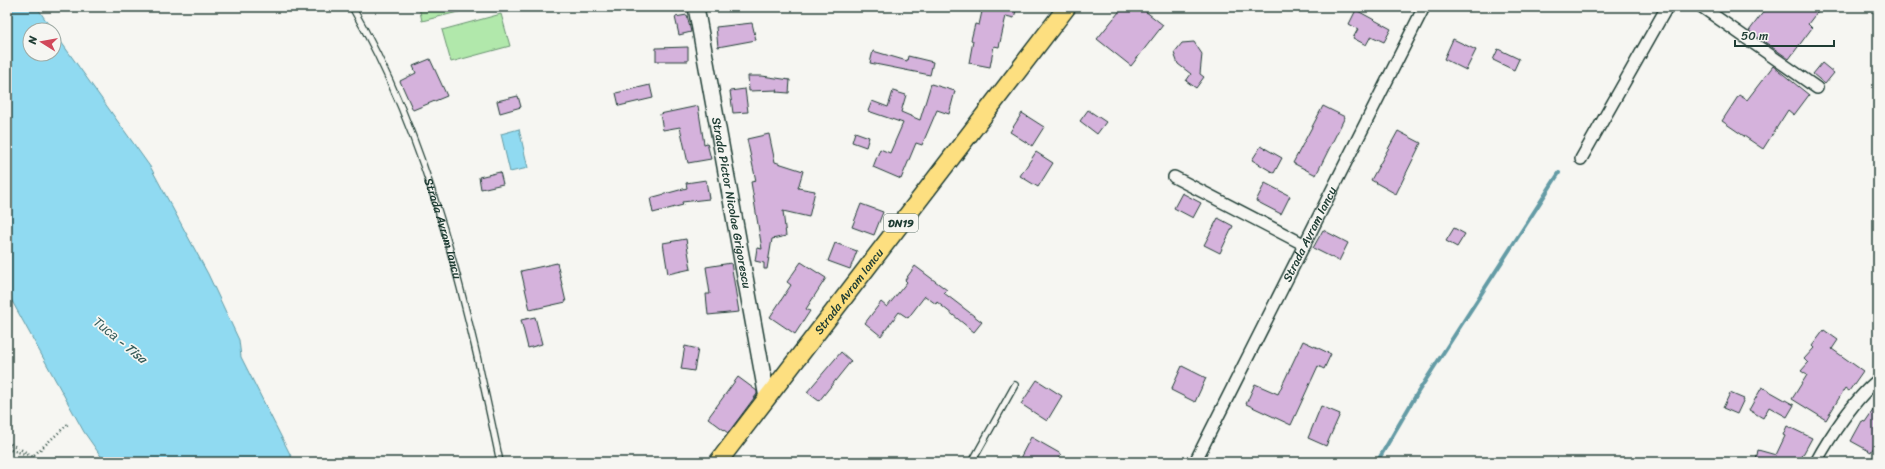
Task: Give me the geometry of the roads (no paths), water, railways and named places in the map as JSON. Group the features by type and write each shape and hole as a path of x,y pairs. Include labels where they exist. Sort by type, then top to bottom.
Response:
{"main road":[{"name":"Strada Pictor Nicolae Grigorescu","path":"696,7 767,398"},
{"name":"Strada Avram Iancu","path":"718,462 1067,7"}],"street":[{"name":"Strada Avram Iancu","path":"1195,462 1424,7"},
{"path":"1582,159 1668,7"},
{"path":"1702,7 1817,88"},
{"path":"1174,177 1305,244"},
{"path":"1816,462 1828,441 1878,380"}],"lane":[{"name":"Strada Avram Iancu","path":"352,7 365,29 403,112 434,196 478,357 500,462"},
{"path":"972,462 1015,385"}],"water":[{"name":"Тиса - Tisa","path":"7,7 37,7 47,22 22,22 22,62 62,62 62,43 151,168 208,274 239,340 241,357 294,462 105,462 84,432 7,292"},
{"path":"519,129 528,168 510,172 501,134"}],"waterway":[{"path":"1377,462 1418,392 1559,173"}]}
